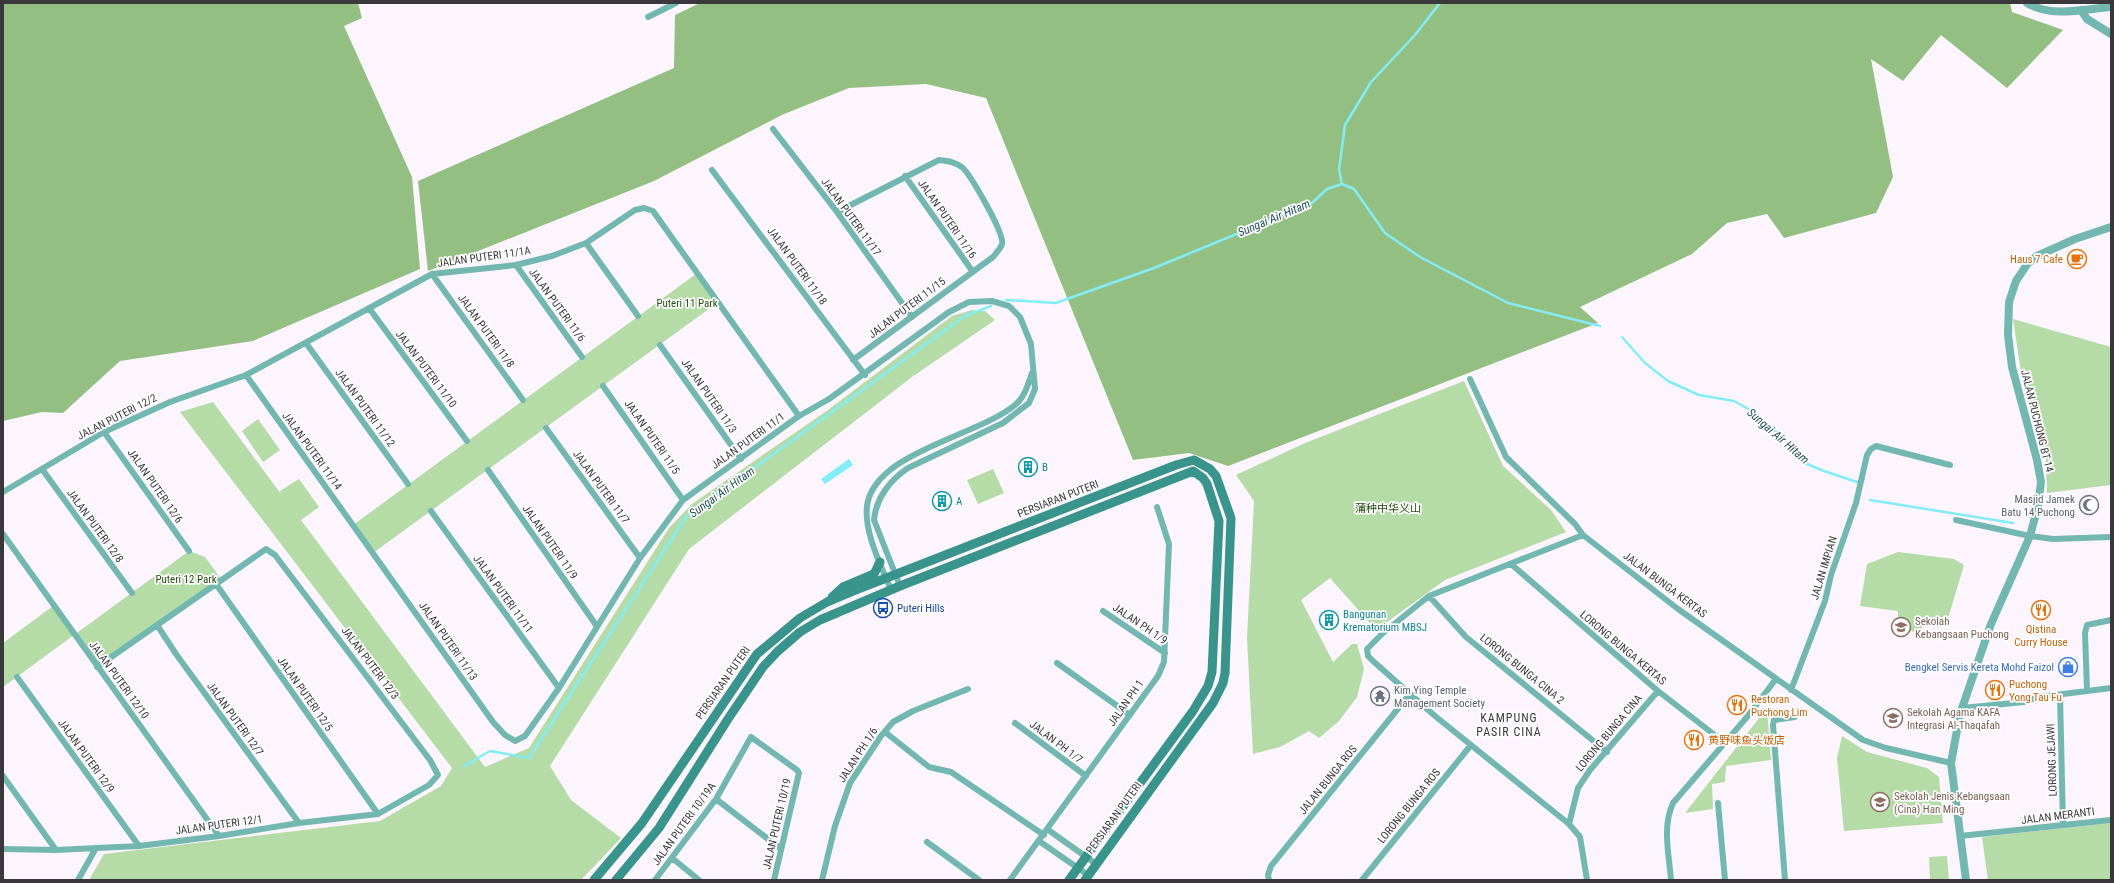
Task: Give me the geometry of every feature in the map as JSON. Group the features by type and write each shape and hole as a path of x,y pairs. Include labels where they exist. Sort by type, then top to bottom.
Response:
{"main road":[{"name":"PERSIARAN PUTERI","path":"594,880 642,823 757,654 800,618 826,602 1176,465 1194,460 1210,468 1221,487 1231,518 1225,673 1223,683 1214,703 1087,878"},
{"name":"PERSIARAN PUTERI","path":"616,880 659,828 744,694 763,667 778,651 800,632 820,620 896,588 1193,471 1203,478 1219,521 1212,672 1208,686 1193,711 1085,856 1069,880"},
{"path":"826,602 843,587 874,574 880,562"}],"street":[{"path":"648,17 676,3"},
{"path":"2027,3 2046,11 2081,10 2111,6"},
{"path":"2081,10 2087,19 2111,34"},
{"name":"JALAN PUTERI 11/17","path":"773,129 837,212 912,317"},
{"name":"JALAN PUTERI 11/15","path":"837,212 939,160 954,162 963,168 1002,234 1002,244 993,257 853,360"},
{"name":"JALAN PUTERI 11/18","path":"712,170 865,375"},
{"name":"JALAN PUTERI 11/16","path":"905,176 973,272"},
{"name":"JALAN PUTERI 11/1A","path":"246,375 432,274 516,265 552,256 586,243 635,210 644,208 653,211 799,416"},
{"name":"JALAN PUCHONG BT 14","path":"1966,880 1951,763 1962,708 1991,624 2030,536 2038,506 2041,482 2037,460 2012,367 2008,329 2009,302 2016,281 2028,263 2037,256 2075,239 2111,227"},
{"path":"586,243 638,316"},
{"name":"JALAN PUTERI 11/6","path":"516,265 582,357"},
{"name":"JALAN PUTERI 11/8","path":"432,274 523,400"},
{"name":"JALAN PUTERI 11/1","path":"525,736 559,688 596,625 640,558 684,500 799,416 829,399 865,375 949,312 969,302 992,301 1008,306 1020,317 1031,344 1035,389 1029,404 1017,415 986,432 908,468 894,477 883,493 875,510 874,520 896,588"},
{"name":"JALAN PUTERI 11/10","path":"369,308 467,441"},
{"name":"JALAN PUTERI 11/12","path":"306,343 408,484"},
{"name":"JALAN PUTERI 11/3","path":"660,345 741,459"},
{"name":"JALAN PUTERI 11/1","path":"891,576 880,562 868,523 867,505 884,473 912,455 960,435 1016,404 1026,391 1033,369"},
{"name":"JALAN PUTERI 12/2","path":"3,492 104,432 170,402 246,375"},
{"name":"JALAN PUTERI 11/14","path":"246,375 362,538"},
{"name":"JALAN BUNGA KERTAS","path":"1470,378 1506,457 1575,524 1583,535 1678,609 1863,740 1886,748 1951,763"},
{"name":"JALAN PUTERI 11/5","path":"603,386 684,500"},
{"name":"JALAN PUTERI 11/7","path":"546,428 640,558"},
{"name":"JALAN PUTERI 12/6","path":"104,432 189,550"},
{"name":"JALAN IMPIAN","path":"1791,690 1825,601 1831,574 1856,503 1867,455 1871,449 1876,446 1950,465"},
{"name":"JALAN PUTERI 12/8","path":"42,470 132,593"},
{"name":"JALAN PUTERI 11/9","path":"488,470 596,625"},
{"name":"JALAN PH 1","path":"1010,880 1040,841 1158,676 1164,662 1169,544 1167,532 1157,508"},
{"name":"JALAN PUTERI 11/11","path":"431,511 559,688"},
{"path":"1956,520 2030,536 2053,539 2111,537"},
{"name":"JALAN PUTERI 12/10","path":"3,534 219,836"},
{"path":"1583,535 1429,596 1383,633 1367,649 1368,656 1373,662 1409,695 1569,824 1580,837 1587,880"},
{"name":"JALAN PUTERI 11/13","path":"362,538 493,722 505,735 516,741 525,736"},
{"name":"JALAN PUTERI 12/3","path":"216,584 266,549 275,555 430,760 438,775 429,786"},
{"name":"LORONG BUNGA KERTAS","path":"1511,564 1658,691 1725,743"},
{"path":"97,667 216,584"},
{"name":"JALAN PUTERI 12/5","path":"216,584 378,814"},
{"name":"LORONG BUNGA CINA 2","path":"1429,596 1466,636 1607,752"},
{"name":"JALAN PH 1/9","path":"1103,611 1165,653"},
{"path":"2087,690 2086,629 2088,625 2095,622 2111,620"},
{"name":"JALAN PUTERI 12/7","path":"157,625 176,654 299,823"},
{"path":"1057,663 1130,715"},
{"name":"JALAN PUTERI 12/9","path":"17,677 139,846"},
{"path":"1671,880 1667,838 1667,816 1673,803 1725,743 1776,679"},
{"path":"1962,708 2024,702 2039,697 2111,688"},
{"name":"JALAN PH 1/6","path":"822,880 835,826 850,782 885,732 893,722 913,711 968,689"},
{"name":"LORONG BUNGA CINA","path":"1569,824 1578,788 1658,691"},
{"name":"JALAN BUNGA ROS","path":"1269,880 1268,875 1271,866 1409,695"},
{"name":"LORONG JEJAWI","path":"2060,695 2063,825"},
{"path":"1785,880 1773,725 1777,718 1795,717"},
{"name":"JALAN PH 1/7","path":"1015,723 1086,776"},
{"path":"885,732 929,766 951,772 1044,835"},
{"name":"JALAN PUTERI 10/19A","path":"655,880 716,799 751,737 799,773"},
{"name":"LORONG BUNGA ROS","path":"1362,880 1471,745"},
{"name":"JALAN PUTERI 10/19","path":"774,880 799,773"},
{"path":"3,776 56,850"},
{"name":"JALAN PUTERI 12/1","path":"3,849 56,850 139,846 219,836 299,823 378,814 429,786"},
{"path":"716,799 781,849"},
{"path":"1718,803 1725,880"},
{"name":"JALAN MERANTI","path":"1960,836 2111,820"},
{"path":"1048,829 1096,864"},
{"path":"1040,841 1077,868 1087,878"},
{"path":"927,842 979,880"},
{"path":"78,880 96,848"},
{"path":"672,858 700,880"}],"green space":[{"path":"3,3 358,3 362,18 344,26 412,177 420,269 253,341 120,361 63,413 42,412 3,421"},
{"path":"700,3 2010,3 2012,12 2063,30 2007,88 1941,35 1903,81 1871,59 1893,177 1876,213 1784,238 1767,214 1727,223 1692,254 1580,307 1598,323 1228,466 1189,453 1133,460 986,98 926,84 849,88 784,114 654,181 428,271 418,181 674,68 675,15"},
{"name":"Puteri 11 Park","path":"696,274 717,303 373,553 353,525"},
{"path":"972,310 985,311 995,320 912,377 689,549 550,766 571,800 621,838 581,880 89,880 104,854 380,821 441,786 452,768 180,412 213,402 281,494 280,491 299,479 319,507 301,520 485,767 529,748 669,528 692,504 828,410 952,316"},
{"path":"2013,319 2111,347 2111,485 2047,493 2046,460 2023,385"},
{"name":"蒲种中华义山","path":"1464,381 1503,466 1551,510 1566,532 1445,580 1376,630 1330,578 1301,600 1333,662 1352,644 1357,644 1364,669 1357,697 1339,721 1319,738 1309,731 1280,747 1253,754 1247,638 1254,501 1236,475 1305,443"},
{"path":"258,419 280,450 263,462 242,431"},
{"path":"993,469 1004,493 978,504 967,480"},
{"name":"Puteri 12 Park","path":"189,551 205,557 221,579 97,667 74,635"},
{"path":"1898,552 1954,559 1964,565 1946,625 1923,622 1921,634 1898,627 1898,611 1860,606 1867,564"},
{"path":"53,606 74,635 3,687 3,643"},
{"path":"1767,708 1771,760 1726,766 1725,782 1712,784 1713,809 1685,813"},
{"path":"1842,736 1867,752 1927,768 1939,777 1943,823 1844,831 1837,758"},
{"path":"2111,823 2111,880 1988,880 1982,837"},
{"path":"1947,856 1949,880 1930,880 1929,857"}],"water":[{"path":"849,459 853,465 825,484 821,479"}],"waterway":[{"path":"1342,184 1339,170 1345,125 1371,82 1415,35 1440,3"},
{"name":"Sungai Air Hitam","path":"1006,300 1056,303 1154,268 1312,203 1327,189 1342,184 1354,189 1385,233 1420,257 1508,303 1600,326"},
{"name":"Sungai Air Hitam","path":"464,766 490,751 529,758 686,517 965,316 991,306"},
{"name":"Sungai Air Hitam","path":"1622,337 1645,363 1668,381 1699,395 1734,401 1754,412 1794,447 1805,463 1857,482"},
{"name":"Sungai Air Hitam","path":"1870,500 2013,523"}],"place":[{"name":"Haus 7 Cafe","path":"2077,259"},
{"name":"B","path":"1028,467"},
{"name":"A","path":"942,501"},
{"name":"Masjid Jamek Batu 14 Puchong","path":"2089,505"},
{"name":"Puteri Hills","path":"883,608"},
{"name":"Qistina Curry House","path":"2041,610"},
{"name":"Bangunan Krematorium MBSJ","path":"1329,620"},
{"name":"Sekolah Kebangsaan Puchong","path":"1901,627"},
{"name":"Bengkel Servis Kereta Mohd Faizol","path":"2068,667"},
{"name":"Puchong Yong Tau Fu","path":"1995,690"},
{"name":"Kim Ying Temple Management Society","path":"1380,696"},
{"name":"Restoran Puchong Lim","path":"1737,705"},
{"name":"Sekolah Agama KAFA Integrasi Al-Thaqafah","path":"1893,718"},
{"name":"黄野味鱼头饭店","path":"1694,740"},
{"name":"Sekolah Jenis Kebangsaan (Cina) Han Ming","path":"1880,802"}],"district":[{"name":"KAMPUNG PASIR CINA","path":"1509,725"}]}
